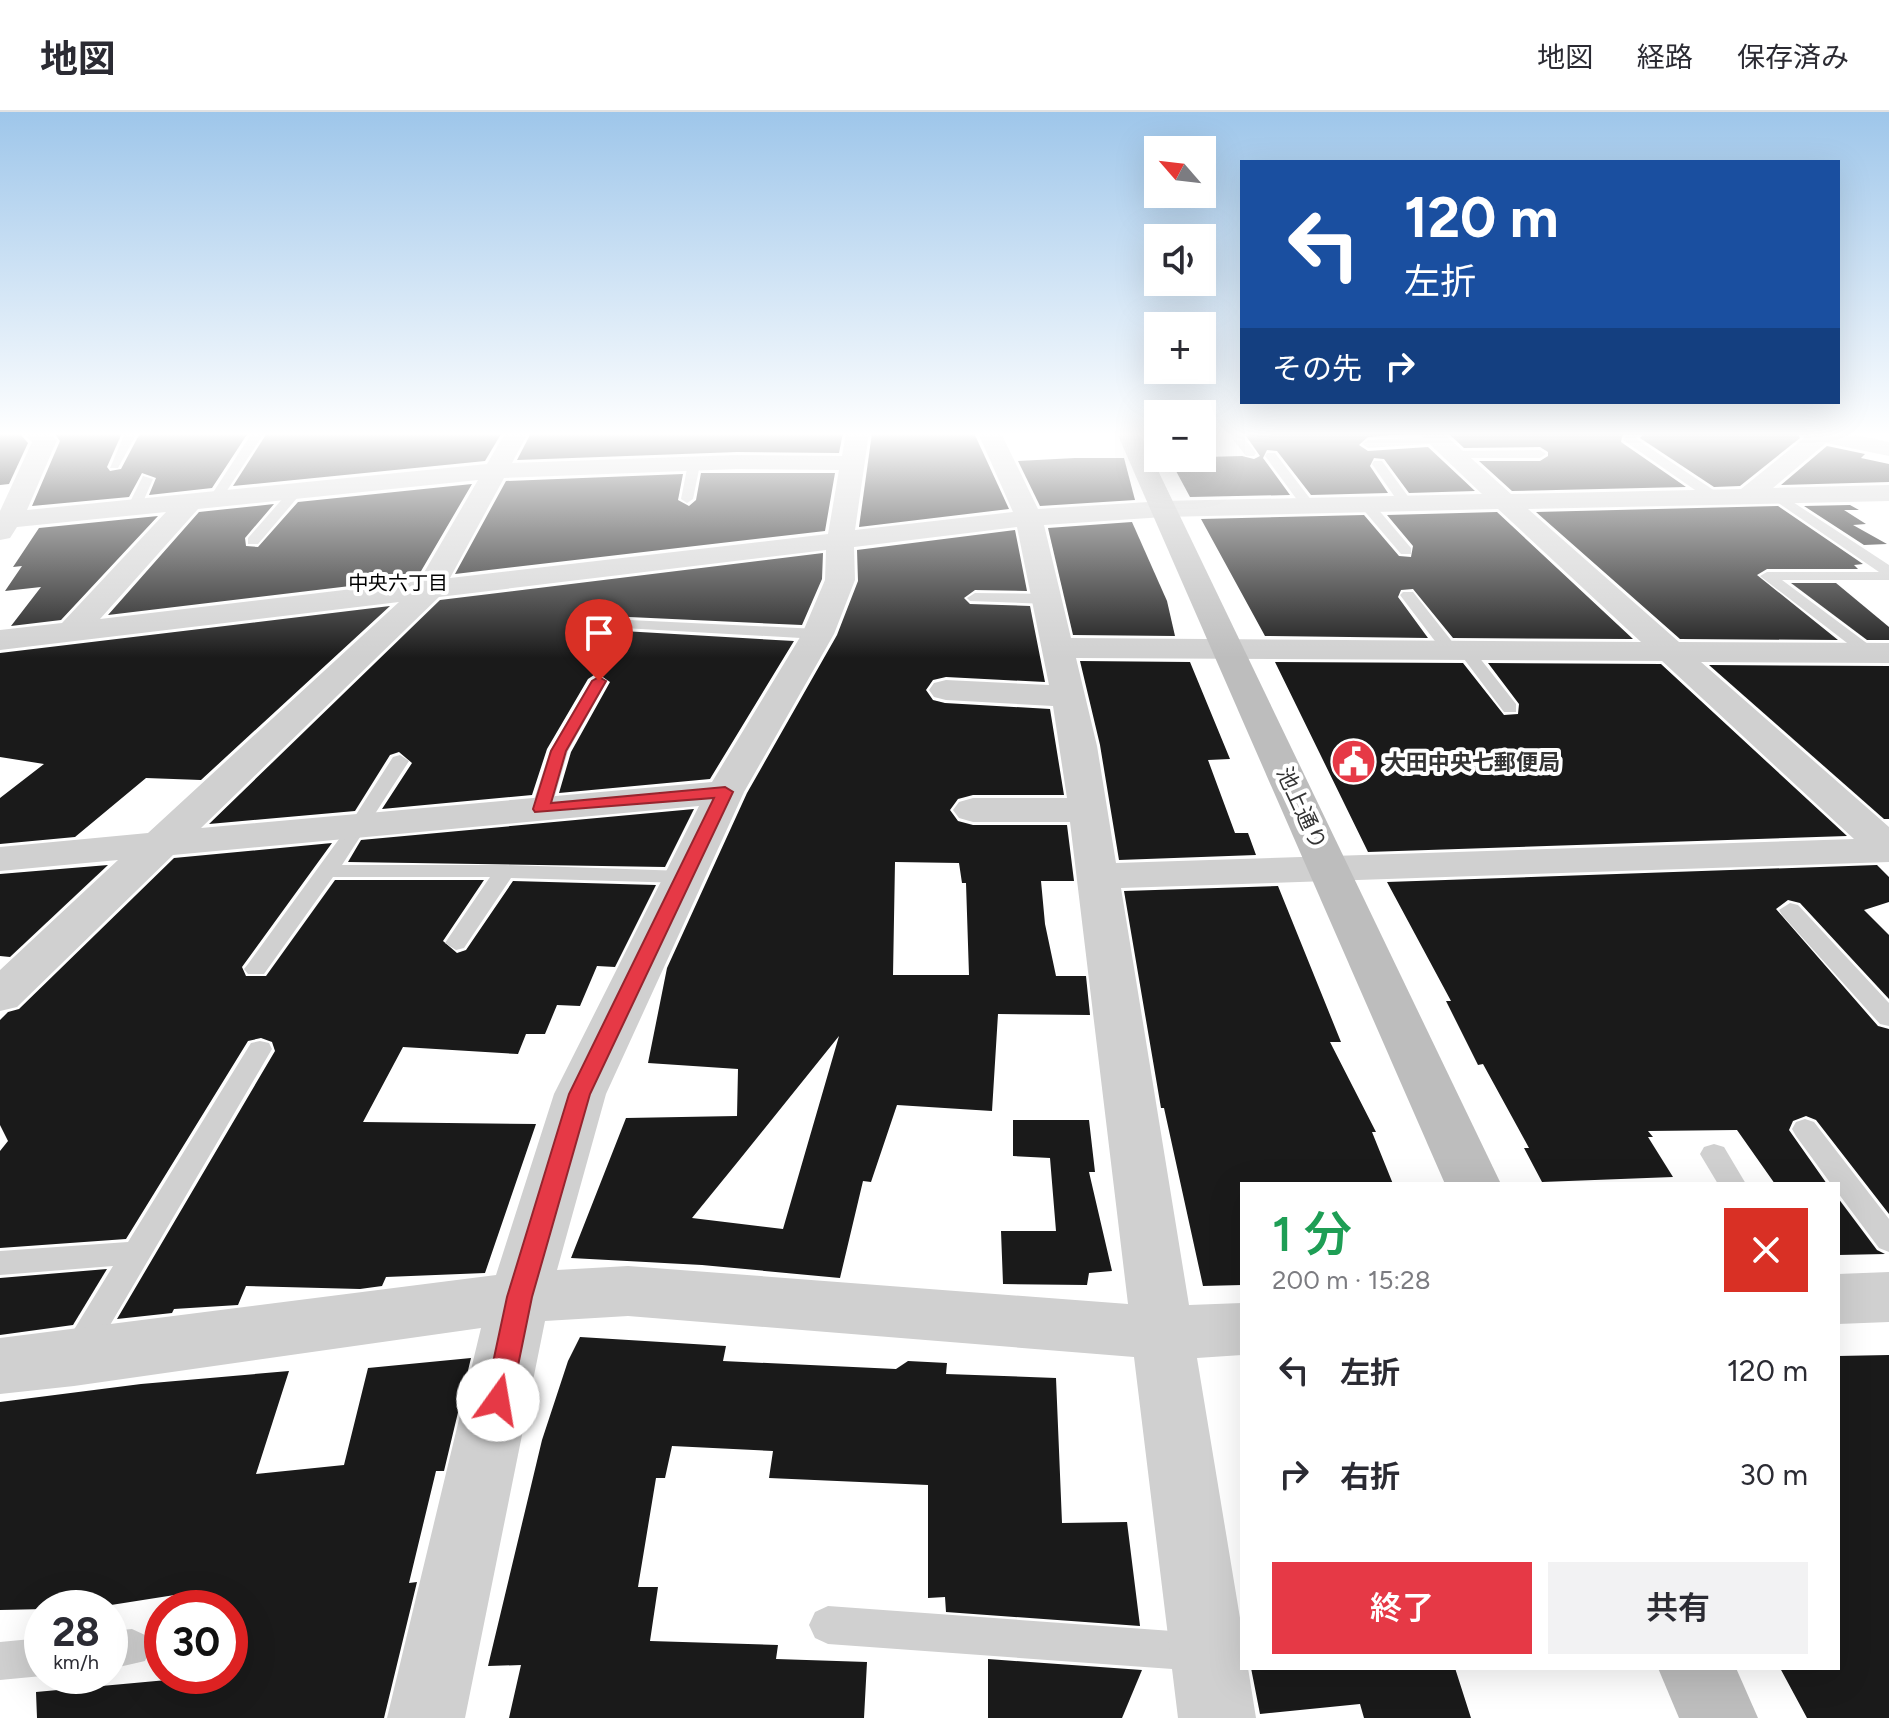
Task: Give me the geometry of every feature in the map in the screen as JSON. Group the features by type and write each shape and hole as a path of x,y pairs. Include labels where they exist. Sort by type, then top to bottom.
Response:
{"main road":[{"name":"池上通り","path":"1164,509 1472,1182"},
{"path":"1697,1670 1719,1718"}],"street":[{"path":"5,526 134,508"},
{"path":"72,631 195,508"},
{"path":"0,996 429,588 474,508"},
{"path":"426,1718 519,1297 580,1094 725,792 818,634 840,580 840,541 845,508"},
{"path":"1024,508 1070,697 1088,810 1217,1718"},
{"path":"0,640 1029,518 1202,508"},
{"path":"1513,508 1889,850"},
{"path":"1059,648 1880,653"},
{"path":"946,690 1070,697"},
{"path":"0,859 725,792"},
{"path":"973,810 1088,810"},
{"path":"1097,876 1889,850"},
{"path":"0,1366 74,1359 519,1297 628,1291 1162,1333 1240,1329"},
{"path":"1840,1299 1889,1297"}],"lane":[{"path":"253,541 282,508"},
{"path":"1369,508 1406,551"},
{"path":"1784,508 1889,574"},
{"path":"1880,653 1767,576 1889,574"},
{"path":"1408,595 1510,708"},
{"path":"975,598 1048,599"},
{"path":"629,625 818,634"},
{"path":"541,809 559,751 599,681"},
{"path":"256,969 359,826 400,761"},
{"path":"326,871 505,871 684,877"},
{"path":"456,943 505,871"},
{"path":"1790,910 1889,1018"},
{"path":"74,1359 260,1049"},
{"path":"1805,1129 1889,1240"},
{"path":"1714,1154 1731,1182"},
{"path":"0,1263 136,1253"},
{"path":"828,1625 1210,1653"},
{"path":"0,1661 24,1659"}],"building":[{"path":"271,508 245,538 246,546 258,547 293,508 458,508 417,578 108,615 199,512"},
{"path":"491,508 829,508 825,531 455,574"},
{"path":"862,508 1009,509 859,527"},
{"path":"1781,508 1863,564 1854,565 1858,569 1767,569 1757,575 1838,640 1680,639 1536,512"},
{"path":"1807,508 1859,510 1844,510 1866,524 1853,525 1887,544 1864,545"},
{"path":"1497,512 1633,639 1453,638 1413,589 1401,590 1398,597 1428,638 1265,636 1201,519 1364,515 1399,556 1411,557 1413,546 1387,515"},
{"path":"158,516 61,620 11,626 41,587 5,591 22,566 13,567 39,528"},
{"path":"1132,522 1167,601 1175,636 1073,635 1048,528"},
{"path":"1015,530 1027,591 975,590 964,598 970,604 1030,606 1045,682 946,677 933,680 926,690 933,700 945,703 1050,709 1064,795 973,795 958,799 950,810 958,821 973,825 1067,825 1074,881 1041,881 1045,924 1056,976 1086,976 1090,1015 998,1014 992,1111 897,1105 871,1182 863,1181 840,1278 702,1265 571,1258 626,1118 737,1116 738,1069 648,1063 667,968 747,793 837,635 858,581 857,550","holes":["895,862 959,863 962,883 966,883 969,975 893,975","839,1036 783,1229 692,1218 736,1164"]},
{"path":"823,553 822,579 802,625 629,617 621,620 623,631 794,641 710,779 559,793 571,752 610,682 597,673 588,679 547,749 532,795 382,809 412,763 399,752 390,755 355,811 209,824 440,600"},
{"path":"1791,583 1836,583 1889,627 1889,640 1867,640"},
{"path":"390,606 201,780 146,778 75,837 0,844 0,798 44,764 0,757 0,653"},
{"path":"1080,661 1190,662 1230,759 1208,760 1235,833 1248,833 1256,855 1119,860 1100,745"},
{"path":"1275,662 1463,663 1504,715 1518,714 1519,704 1488,663 1661,664 1847,836 1368,852"},
{"path":"1709,665 1889,666 1889,819 1884,819"},
{"path":"694,809 665,867 348,862 361,840"},
{"path":"332,843 242,967 246,976 266,976 335,880 484,880 443,941 457,953 466,950 513,881 656,885 615,967 597,966 580,1006 557,1005 545,1034 526,1034 518,1054 403,1047 363,1122 536,1124 485,1273 386,1277 382,1286 360,1289 246,1286 238,1305 174,1309 172,1313 117,1319 275,1051 272,1042 261,1038 248,1041 126,1239 0,1248 0,1151 8,1141 0,1125 0,1020 8,1012 19,1009 174,858"},
{"path":"108,865 10,957 0,956 0,874"},
{"path":"1877,865 1889,877 1889,902 1864,910 1889,935 1889,999 1800,903 1788,900 1776,909 1878,1026 1889,1029 1889,1214 1816,1120 1806,1116 1793,1121 1789,1130 1826,1182 1774,1182 1737,1130 1648,1131 1653,1137 1648,1137 1673,1177 1542,1182 1524,1148 1529,1148 1483,1064 1478,1065 1446,1001 1451,1001 1387,882"},
{"path":"1278,886 1341,1042 1330,1042 1376,1132 1372,1132 1392,1182 1240,1182 1240,1285 1203,1286 1164,1108 1161,1108 1124,891"},
{"path":"1013,1120 1089,1120 1095,1172 1089,1172 1112,1271 1089,1273 1087,1285 1003,1284 1001,1231 1056,1231 1050,1158 1013,1156"},
{"path":"1840,1201 1877,1250 1885,1254 1840,1255"},
{"path":"107,1269 73,1325 0,1335 0,1278"},
{"path":"580,1337 726,1346 723,1361 896,1369 908,1361 947,1363 946,1374 1056,1378 1062,1523 1127,1522 1140,1626 946,1612 945,1597 928,1598 928,1485 769,1478 773,1451 672,1446 665,1478 656,1478 638,1587 658,1587 650,1641 778,1645 776,1659 867,1662 864,1718 509,1718 521,1665 488,1666 542,1440 568,1361"},
{"path":"1889,1355 1889,1718 1807,1718 1781,1670 1840,1670 1840,1356"},
{"path":"471,1358 444,1471 436,1471 409,1583 417,1582 384,1718 37,1718 36,1694 128,1694 128,1684 144,1682 144,1694 248,1694 248,1590 144,1590 144,1600 128,1602 128,1590 24,1590 24,1609 0,1610 0,1402 141,1384 289,1371 256,1474 344,1465 368,1368"},
{"path":"988,1659 1142,1670 1122,1718 988,1718"},
{"path":"1251,1670 1456,1670 1471,1718 1364,1718 1360,1704 1260,1714"}],"place":[{"name":"大田中央七郵便局","path":"1353,762"}],"district":[{"name":"中央六丁目","path":"398,583"}],"route":[{"path":"498,1400 519,1297 580,1094 725,792 541,809 559,751 599,681"}]}
